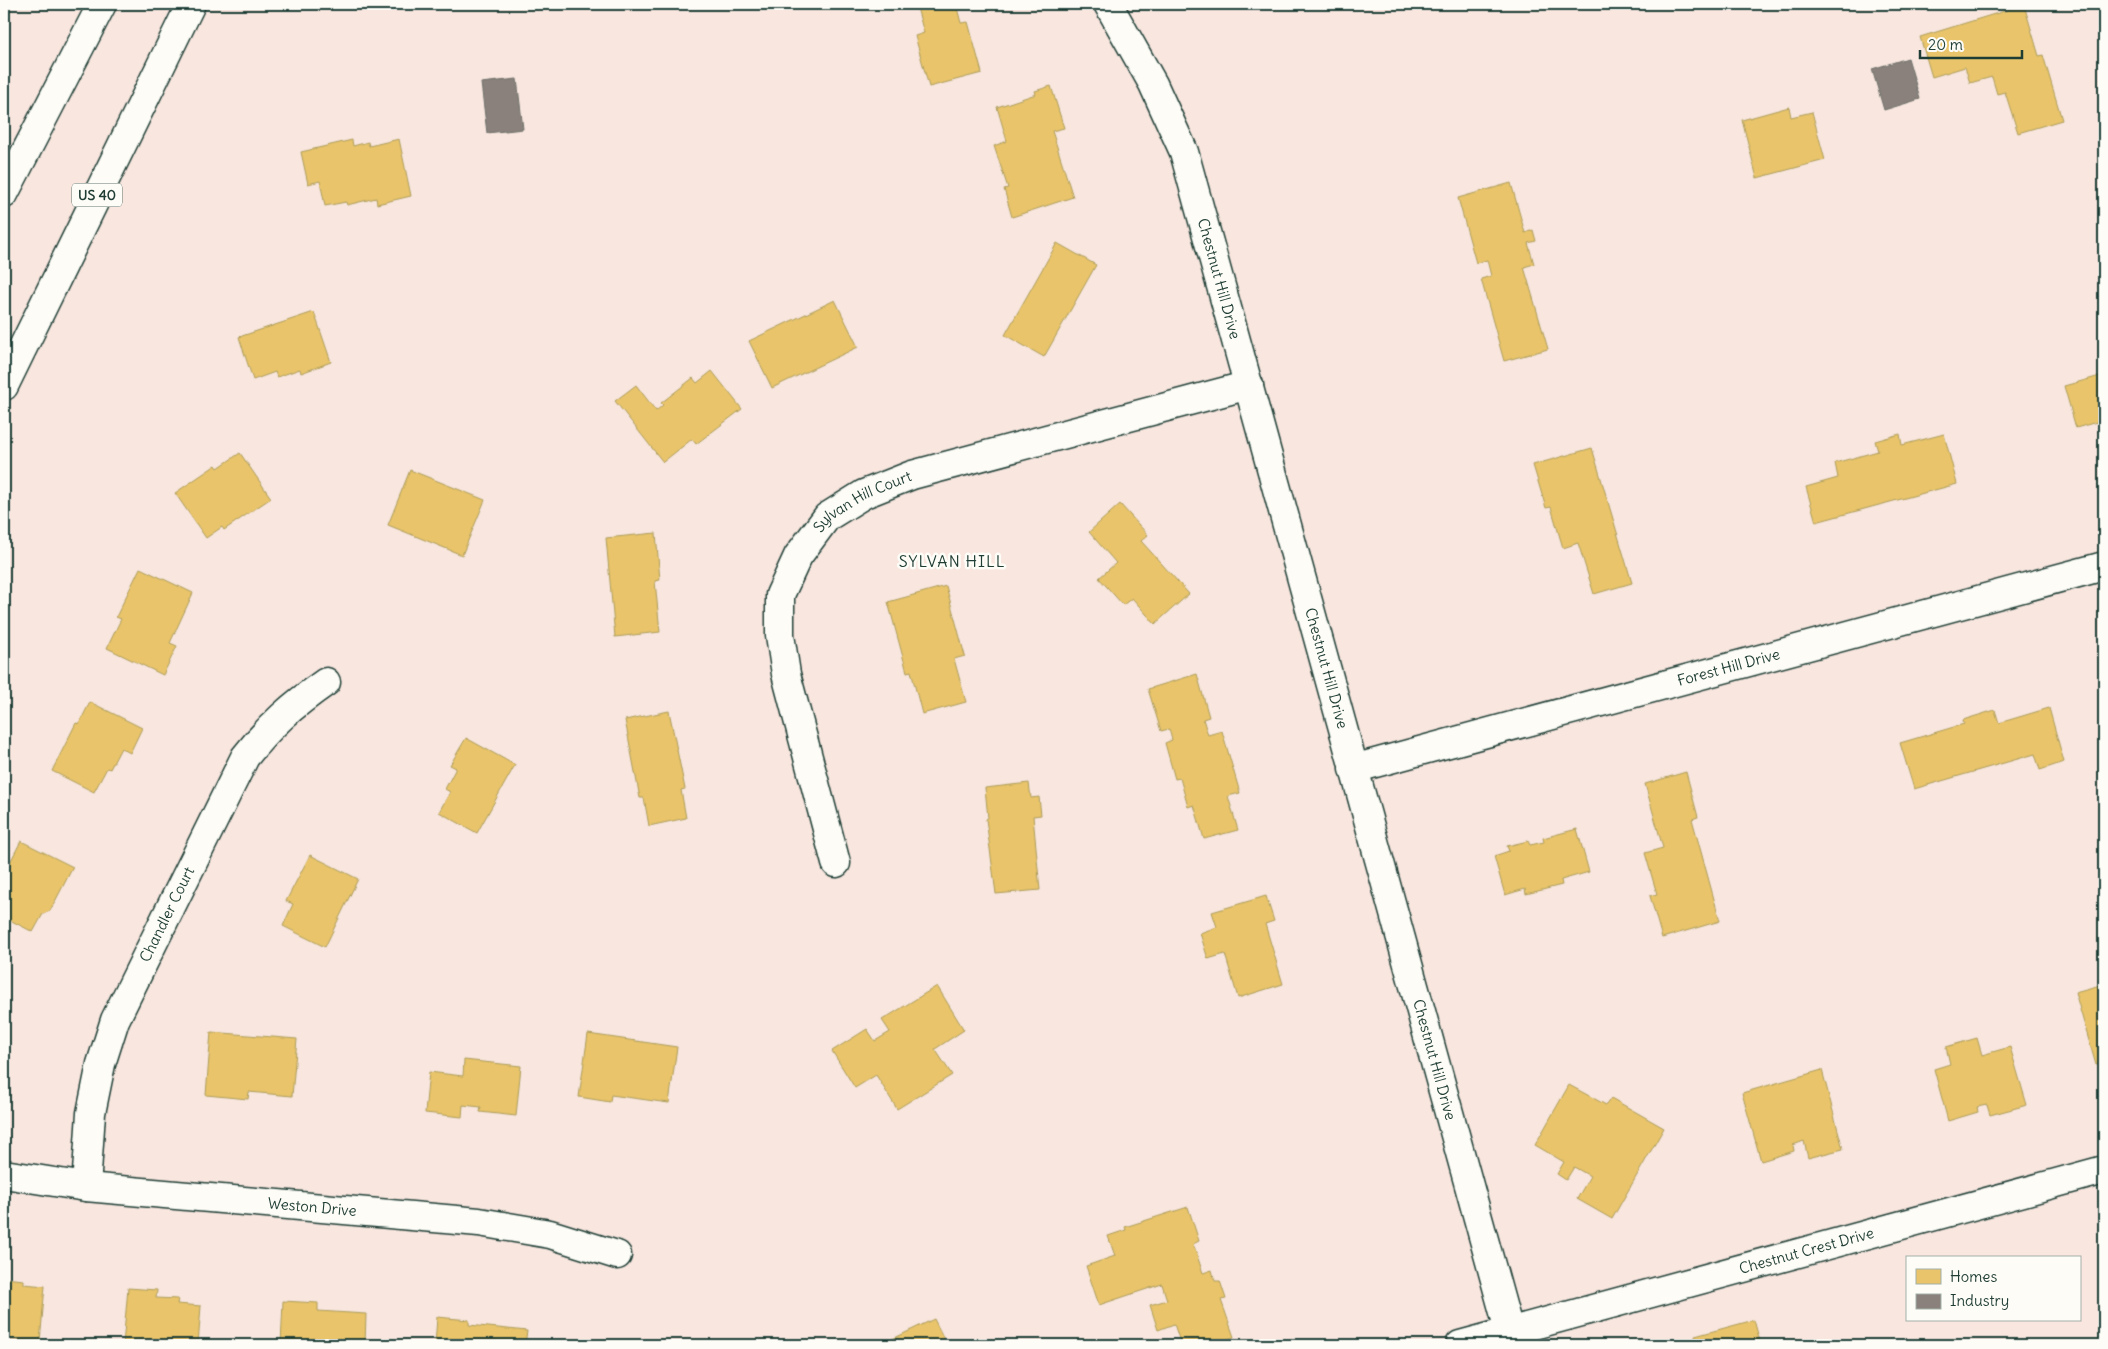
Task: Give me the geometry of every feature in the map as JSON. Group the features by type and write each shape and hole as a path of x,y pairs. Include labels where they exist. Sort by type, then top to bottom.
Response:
{"street":[{"path":"4,194 102,4"},
{"name":"US 40","path":"4,386 191,4"},
{"name":"Chestnut Hill Drive","path":"1108,4 1153,84 1184,152 1511,1338"},
{"name":"Sylvan Hill Court","path":"836,863 786,674 780,635 780,595 798,556 827,517 864,494 912,475 1249,385"},
{"name":"Forest Hill Drive","path":"1353,769 2104,566"},
{"name":"Chandler Court","path":"86,1188 91,1113 100,1064 114,1020 245,756 266,730 296,703 326,682"},
{"name":"Chestnut Crest Drive","path":"1460,1345 1511,1338 2104,1170"},
{"name":"Weston Drive","path":"4,1174 86,1188 479,1222 550,1234 616,1255"}],"building: Homes":[{"path":"916,4 956,4 961,23 968,22 982,73 929,87 915,36 924,33"},
{"path":"2024,5 2039,56 2043,55 2062,120 2018,133 2005,92 1997,94 1992,77 1970,83 1965,67 1932,77 1920,37"},
{"path":"1051,86 1064,128 1052,131 1073,197 1012,217 1004,189 1008,188 994,146 1007,141 997,107 1036,94 1035,91"},
{"path":"1789,107 1791,117 1812,112 1825,160 1757,178 1742,120"},
{"path":"399,139 411,196 377,204 376,198 347,205 346,202 325,206 320,181 308,184 301,152 352,140 353,146 368,142 369,146"},
{"path":"1511,183 1525,233 1533,230 1536,241 1528,243 1534,264 1524,267 1548,349 1504,361 1481,279 1491,276 1487,260 1476,263 1458,198"},
{"path":"1057,243 1096,265 1044,357 1005,335"},
{"path":"835,300 858,347 772,388 749,341"},
{"path":"314,312 331,362 301,373 300,369 277,377 275,372 253,380 239,337"},
{"path":"712,371 742,409 696,444 692,439 663,462 615,401 636,385 656,411 663,405 661,403 693,378 697,383"},
{"path":"2104,375 2104,420 2076,428 2064,386"},
{"path":"1900,434 1902,445 1944,434 1957,484 1816,522 1806,487 1838,478 1835,463 1878,451 1875,441"},
{"path":"1592,448 1632,583 1594,594 1578,543 1563,548 1551,507 1546,508 1533,465"},
{"path":"240,453 271,498 224,530 222,527 206,538 175,493 216,465 218,468"},
{"path":"410,470 485,500 462,555 388,525"},
{"path":"1120,504 1148,535 1141,541 1189,594 1155,624 1132,598 1123,605 1099,578 1116,563 1089,532"},
{"path":"656,533 660,580 655,581 660,632 615,637 606,538"},
{"path":"140,568 193,593 170,643 177,646 163,675 107,648 121,619 116,617"},
{"path":"946,586 965,656 954,659 966,702 922,714 911,671 907,672 888,602"},
{"path":"1197,674 1209,717 1203,719 1208,735 1222,731 1240,793 1228,796 1238,830 1204,839 1194,805 1188,807 1180,778 1175,779 1165,743 1172,740 1169,729 1161,731 1148,689"},
{"path":"90,702 142,728 130,753 121,748 110,769 107,768 94,792 52,771 76,723 79,724"},
{"path":"2049,708 2064,762 2040,770 2035,754 1914,789 1900,743 1964,724 1963,720 1995,710 1999,723"},
{"path":"669,711 685,789 681,790 686,818 649,826 644,798 640,798 625,720"},
{"path":"466,738 515,765 477,833 439,812 450,792 445,789 456,768 450,765"},
{"path":"1686,772 1698,817 1692,819 1720,921 1662,938 1650,896 1657,894 1645,853 1663,848 1645,784"},
{"path":"1029,783 1031,798 1039,797 1041,815 1033,816 1040,890 996,894 986,819 988,818 985,788"},
{"path":"1577,829 1589,872 1561,880 1562,885 1526,894 1525,889 1505,895 1494,856 1509,851 1507,846 1528,841 1530,845 1544,842 1543,838"},
{"path":"21,841 73,867 50,911 43,914 33,932 4,917 4,874"},
{"path":"310,855 358,879 325,947 283,926 293,904 286,901"},
{"path":"1266,896 1274,921 1265,924 1283,984 1238,998 1225,954 1208,959 1200,933 1217,927 1212,912"},
{"path":"2104,984 2104,1063 2096,1065 2075,992"},
{"path":"937,986 964,1030 935,1049 952,1075 897,1109 876,1075 855,1088 832,1051 867,1029 875,1041 890,1032 882,1020"},
{"path":"211,1032 297,1039 292,1096 249,1092 248,1099 206,1095"},
{"path":"588,1034 677,1047 669,1103 611,1095 610,1102 579,1097"},
{"path":"1977,1038 1982,1055 2010,1047 2027,1105 1990,1115 1987,1105 1977,1107 1978,1112 1948,1121 1934,1069 1950,1064 1946,1047"},
{"path":"464,1060 521,1066 516,1116 480,1112 481,1107 463,1105 462,1117 425,1113 429,1072 463,1076"},
{"path":"1822,1070 1843,1149 1808,1158 1804,1141 1793,1145 1794,1151 1761,1161 1742,1093"},
{"path":"1569,1085 1606,1105 1611,1098 1664,1128 1612,1219 1577,1199 1590,1176 1574,1167 1566,1180 1557,1174 1564,1162 1535,1145"},
{"path":"1188,1207 1199,1241 1193,1244 1203,1273 1212,1270 1215,1281 1220,1281 1226,1299 1221,1300 1234,1337 1209,1345 1181,1345 1174,1324 1158,1330 1150,1305 1167,1300 1162,1284 1099,1305 1086,1266 1115,1256 1108,1236 1126,1230 1125,1227"},
{"path":"4,1278 24,1280 24,1284 45,1286 40,1342 4,1339"},
{"path":"128,1288 157,1290 156,1298 178,1299 177,1304 201,1306 198,1345 123,1345"},
{"path":"283,1301 318,1303 318,1311 366,1314 365,1345 281,1345"},
{"path":"437,1317 469,1320 469,1325 527,1331 525,1345 435,1345"},
{"path":"934,1319 947,1345 880,1345"},
{"path":"1754,1320 1761,1345 1697,1345 1695,1336"}],"building: Industry":[{"path":"1908,58 1920,99 1884,110 1872,69"},
{"path":"517,79 523,129 487,133 481,83"}],"district":[{"name":"SYLVAN HILL","path":"952,561"}]}
